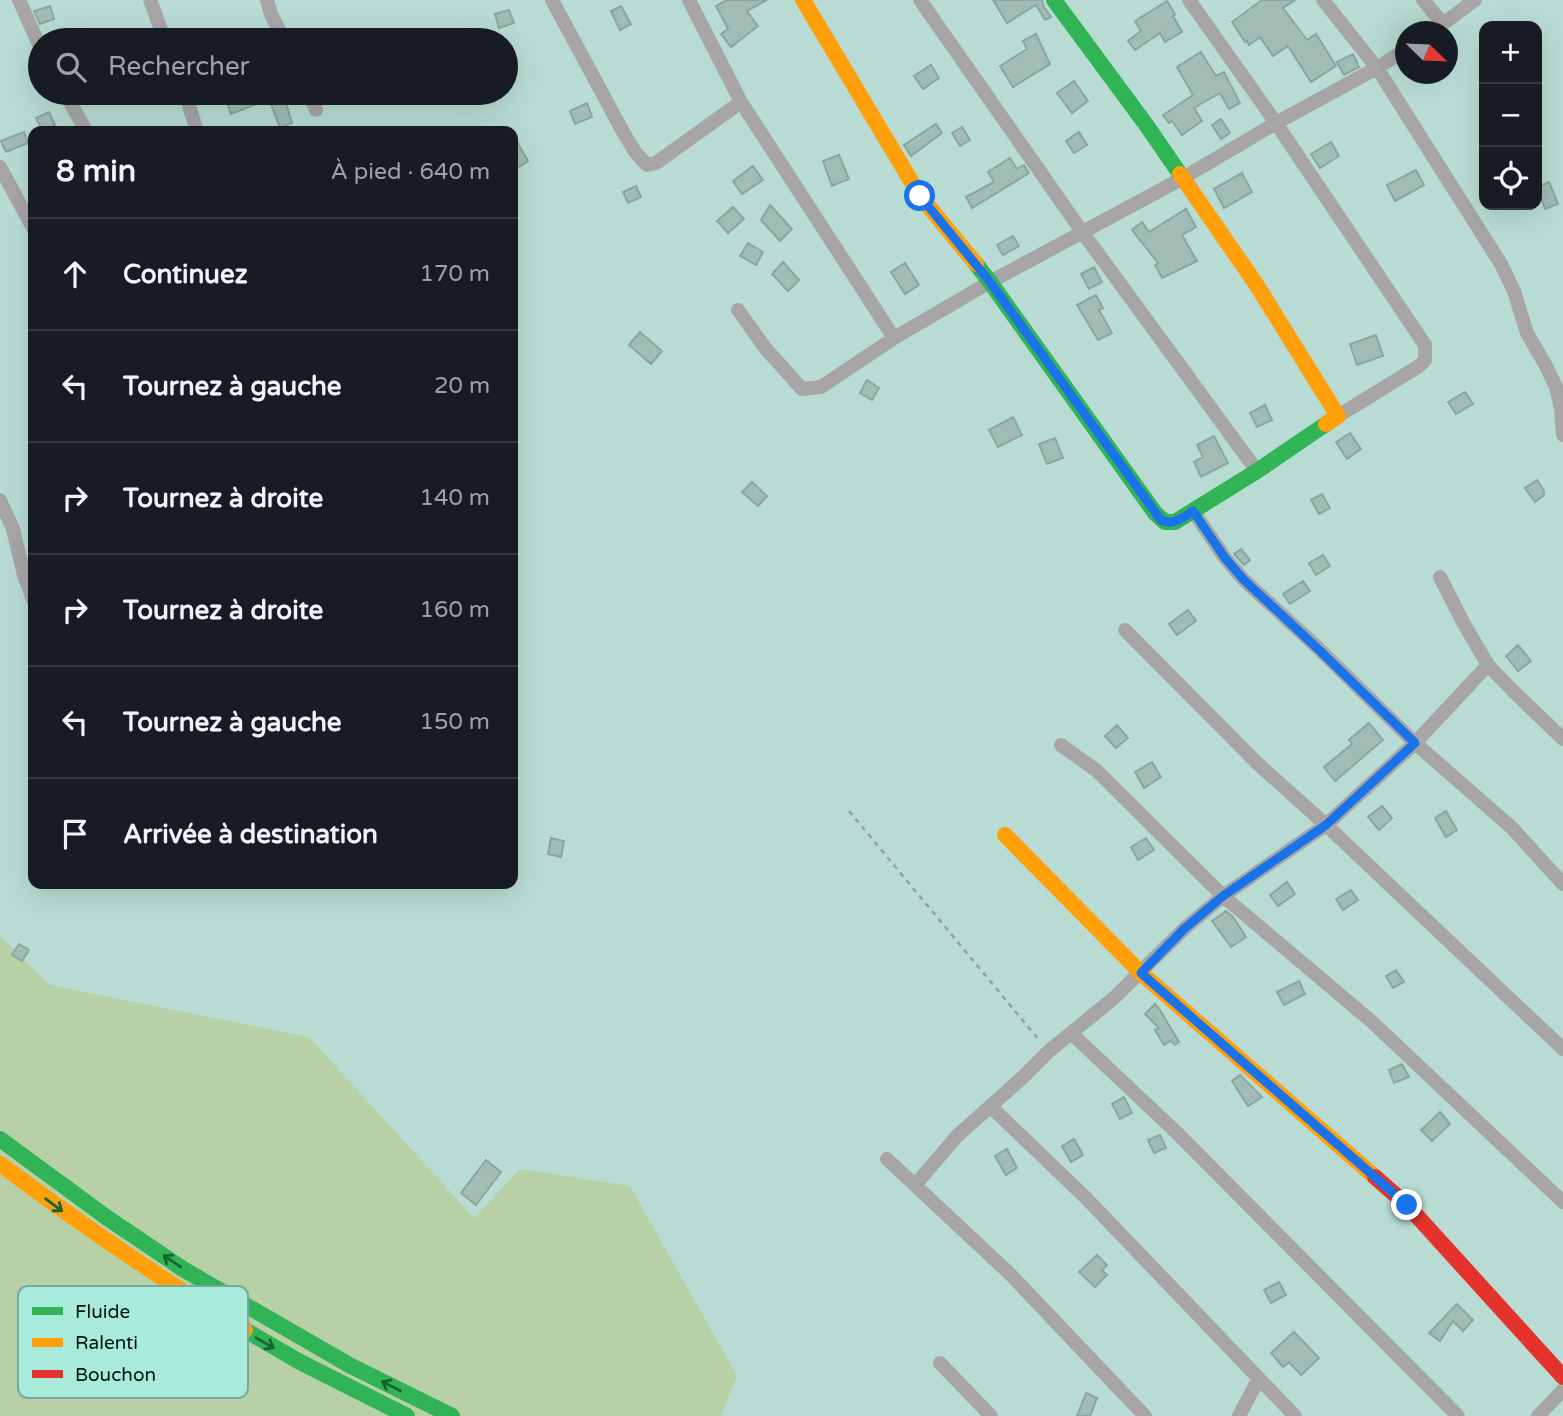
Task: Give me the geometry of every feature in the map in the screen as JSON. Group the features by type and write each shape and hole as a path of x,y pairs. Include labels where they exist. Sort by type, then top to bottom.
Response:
{"main road":[{"path":"803,0 920,196 990,282 1160,519 1170,523 1256,471 1338,416 1256,284 1147,126 1054,0"},
{"path":"1006,835 1141,973 1407,1205 1563,1377"},
{"path":"0,1139 106,1217 212,1286"},
{"path":"0,1164 55,1206 171,1286"},
{"path":"248,1307 351,1366 452,1416"},
{"path":"248,1332 345,1387 407,1416"}],"street":[{"path":"19,0 32,28"},
{"path":"150,0 160,28"},
{"path":"267,0 278,28"},
{"path":"552,0 628,141 647,165 656,163 741,102"},
{"path":"689,0 741,102 894,338"},
{"path":"920,0 1083,233 1256,471"},
{"path":"1189,0 1276,123 1425,345 1425,360 1419,366 1338,416"},
{"path":"1323,0 1377,68 1505,273 1514,291 1527,334 1556,387 1563,435"},
{"path":"1423,0 1434,21"},
{"path":"1446,21 1475,0"},
{"path":"738,310 766,349 802,389 821,387 894,338 990,282 1183,178 1395,56"},
{"path":"72,105 83,126"},
{"path":"189,105 195,126"},
{"path":"314,105 316,110"},
{"path":"0,167 28,219"},
{"path":"0,500 13,529 28,586"},
{"path":"1193,511 1225,558 1244,580 1415,743 1511,827 1563,884"},
{"path":"1440,577 1488,665 1563,739"},
{"path":"1125,630 1257,763 1563,1049"},
{"path":"915,1185 957,1136 1049,1051 1114,998 1184,929 1223,896 1326,825 1415,743 1488,665"},
{"path":"1061,745 1097,771 1223,896 1371,1021 1563,1202"},
{"path":"1071,1033 1212,1168 1458,1416"},
{"path":"990,1106 1085,1197 1295,1416"},
{"path":"887,1159 1010,1274 1145,1416"},
{"path":"940,1363 991,1416"},
{"path":"1239,1416 1259,1378"},
{"path":"1538,1416 1563,1390"}],"path":[{"path":"849,811 1049,1051"}],"green space":[{"path":"0,936 50,985 309,1037 474,1218 520,1169 630,1186 737,1376 721,1416 0,1416"}],"building":[{"path":"727,0 767,0 747,11 758,26 731,47 721,34 728,29 716,6"},
{"path":"993,0 1042,0 1051,17 1045,20 1036,5 1007,23"},
{"path":"1262,0 1295,0 1283,8 1307,40 1316,34 1336,66 1311,82 1288,46 1273,56 1260,37 1249,45 1245,42 1232,22"},
{"path":"1167,1 1182,32 1165,42 1160,33 1135,50 1128,41 1141,31 1135,21"},
{"path":"50,6 54,19 40,24 34,11"},
{"path":"621,6 631,24 620,30 611,11"},
{"path":"509,10 514,23 499,28 495,14"},
{"path":"1036,34 1050,64 1013,87 1000,66 1027,49 1023,41"},
{"path":"1201,52 1216,76 1224,72 1240,103 1229,109 1220,93 1194,108 1202,121 1182,135 1172,121 1169,123 1163,115 1193,95 1177,67"},
{"path":"1353,54 1359,67 1344,75 1337,62"},
{"path":"931,65 939,78 923,89 914,76"},
{"path":"1074,81 1088,101 1072,113 1057,93"},
{"path":"587,103 592,117 575,124 570,111"},
{"path":"228,105 254,105 231,114"},
{"path":"271,105 287,105 292,123 279,126"},
{"path":"49,112 55,125 40,126 36,118"},
{"path":"1221,119 1230,133 1221,139 1212,125"},
{"path":"936,124 942,133 911,156 904,145"},
{"path":"962,127 970,140 960,146 952,133"},
{"path":"24,132 28,143 6,152 1,141"},
{"path":"1079,132 1087,145 1074,153 1066,141"},
{"path":"1331,142 1339,156 1320,168 1311,154"},
{"path":"518,144 528,161 518,167"},
{"path":"839,155 849,179 832,186 823,161"},
{"path":"1010,158 1017,169 1024,165 1029,173 972,208 966,197 994,182 988,172"},
{"path":"753,166 763,180 742,194 733,181"},
{"path":"1416,170 1424,185 1395,201 1387,185"},
{"path":"1242,173 1252,192 1224,208 1214,189"},
{"path":"1549,182 1558,204 1545,209 1542,185"},
{"path":"636,186 641,197 628,203 623,192"},
{"path":"770,205 792,229 780,241 761,220"},
{"path":"733,207 744,219 728,233 717,221"},
{"path":"1186,209 1196,227 1182,235 1197,261 1162,278 1155,265 1158,263 1132,230 1142,222 1149,232"},
{"path":"1013,236 1019,246 1003,255 997,245"},
{"path":"748,243 763,252 756,265 740,256"},
{"path":"783,262 799,280 788,291 772,274"},
{"path":"905,263 919,285 905,294 891,272"},
{"path":"1094,267 1102,282 1089,289 1081,274"},
{"path":"1096,295 1103,308 1099,310 1112,333 1098,340 1077,305"},
{"path":"640,332 662,351 651,364 629,345"},
{"path":"1376,335 1383,356 1357,365 1350,344"},
{"path":"867,380 879,388 872,400 860,393"},
{"path":"1465,392 1473,404 1456,414 1448,402"},
{"path":"1265,405 1272,420 1257,427 1250,413"},
{"path":"1013,417 1022,435 998,447 989,430"},
{"path":"1350,433 1361,449 1347,459 1336,442"},
{"path":"1214,436 1228,463 1201,477 1194,462 1203,457 1197,445"},
{"path":"1055,438 1063,458 1047,464 1039,444"},
{"path":"1537,480 1544,495 1535,502 1525,488"},
{"path":"752,482 767,496 758,506 742,492"},
{"path":"1322,494 1330,508 1319,514 1311,500"},
{"path":"1241,549 1250,560 1244,565 1234,554"},
{"path":"1323,555 1330,566 1316,575 1309,563"},
{"path":"1303,581 1310,591 1290,604 1283,594"},
{"path":"1188,610 1196,621 1177,635 1169,624"},
{"path":"1518,645 1531,661 1518,671 1506,656"},
{"path":"1369,723 1383,740 1335,781 1324,767 1352,744 1349,740"},
{"path":"1117,725 1128,738 1116,748 1105,736"},
{"path":"1152,762 1161,777 1144,788 1135,772"},
{"path":"1382,806 1392,818 1379,830 1368,817"},
{"path":"1446,811 1457,830 1446,837 1435,818"},
{"path":"551,838 564,841 561,857 548,854"},
{"path":"1146,838 1154,850 1138,860 1131,847"},
{"path":"1287,882 1295,894 1278,906 1270,895"},
{"path":"1351,890 1358,900 1343,910 1336,899"},
{"path":"1226,911 1246,937 1231,947 1212,921"},
{"path":"19,944 29,950 22,961 12,955"},
{"path":"1396,970 1404,982 1393,988 1386,976"},
{"path":"1299,981 1305,994 1284,1005 1277,992"},
{"path":"1155,1004 1179,1042 1175,1045 1171,1041 1164,1045 1155,1030 1159,1028 1145,1014"},
{"path":"1402,1064 1409,1077 1394,1083 1389,1070"},
{"path":"1240,1075 1262,1097 1248,1106 1232,1081"},
{"path":"1124,1097 1132,1113 1120,1119 1112,1104"},
{"path":"1440,1112 1450,1124 1432,1141 1421,1130"},
{"path":"1160,1135 1166,1148 1154,1153 1148,1140"},
{"path":"1074,1139 1083,1155 1071,1162 1062,1146"},
{"path":"1007,1149 1017,1168 1006,1175 995,1156"},
{"path":"486,1160 501,1172 476,1205 461,1193"},
{"path":"1097,1255 1107,1265 1102,1270 1107,1275 1095,1287 1079,1272"},
{"path":"1279,1282 1286,1295 1271,1303 1264,1290"},
{"path":"1457,1304 1473,1320 1463,1331 1453,1321 1440,1341 1429,1333"},
{"path":"1294,1332 1319,1358 1301,1375 1289,1362 1283,1367 1271,1353"},
{"path":"1086,1393 1097,1398 1090,1416 1077,1416"}],"traffic: fast":[{"path":"1054,0 1180,174"},
{"path":"976,264 1155,513 1165,522 1175,522 1326,424"},
{"path":"0,1139 106,1217 212,1286"},
{"path":"248,1307 351,1366 452,1416"},
{"path":"248,1332 300,1362 407,1416"}],"traffic: slow":[{"path":"803,0 920,196 976,264"},
{"path":"1180,174 1256,284 1338,416 1326,424"},
{"path":"1005,835 1141,973 1375,1177"},
{"path":"0,1164 174,1286"}],"traffic: jam":[{"path":"1375,1177 1407,1205 1563,1377"}],"route":[{"path":"920,196 990,282 1160,519 1175,522 1193,511 1225,558 1244,580 1415,743 1326,825 1223,896 1184,929 1141,973 1407,1205"}]}
